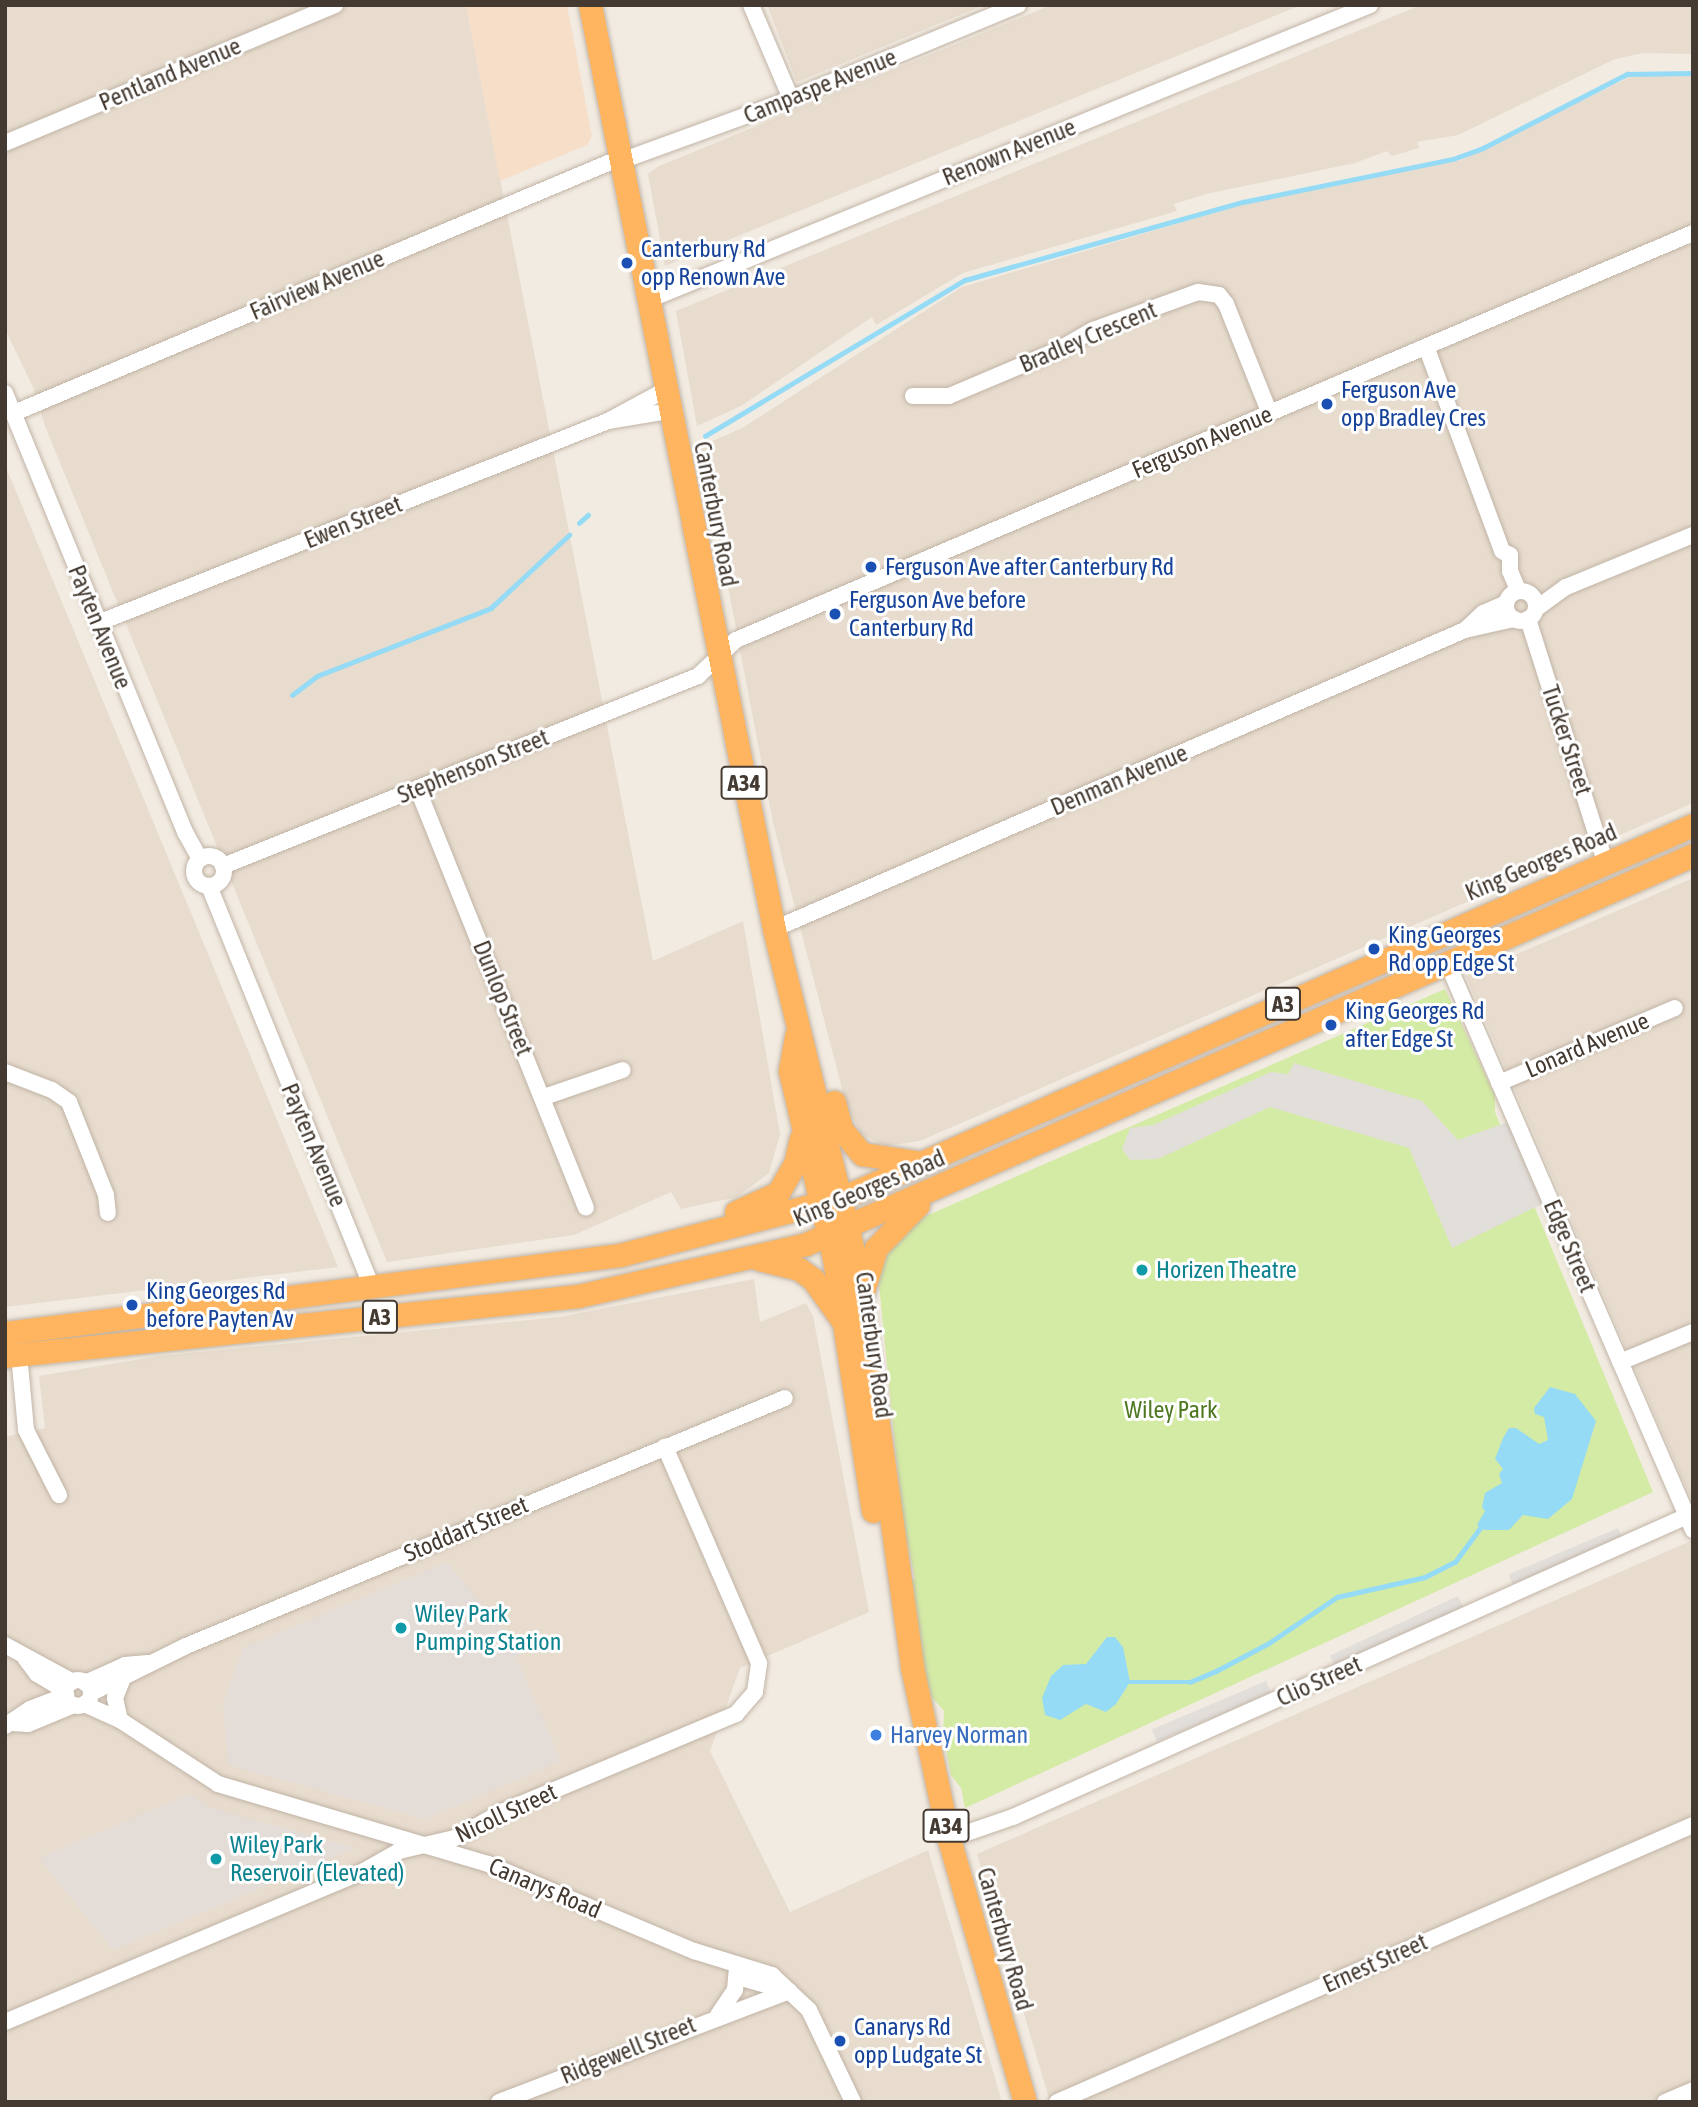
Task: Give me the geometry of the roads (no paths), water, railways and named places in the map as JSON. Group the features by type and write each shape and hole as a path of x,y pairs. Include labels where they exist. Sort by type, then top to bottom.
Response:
{"highway":[{"name":"Canterbury Road","path":"590,5 774,929 797,1031 841,1198 839,1232 846,1324 883,1572 912,1667"},
{"name":"King Georges Road","path":"5,1333 539,1268 674,1242 841,1198 1693,825"},
{"name":"King Georges Road","path":"12,1355 578,1296 752,1258 839,1232 1693,855"},
{"name":"Canterbury Road","path":"797,1031 790,1071 819,1204 839,1232 862,1298 885,1500 912,1667 949,1839 1025,2102"},
{"path":"797,1031 833,1099 847,1139 862,1154 888,1161 923,1162"},
{"path":"674,1242 778,1193 795,1164 803,1131"},
{"path":"862,1298 876,1248 933,1191"},
{"path":"752,1258 799,1269 813,1279 846,1324"}],"street":[{"name":"Pentland Avenue","path":"5,143 335,5"},
{"path":"751,5 790,99"},
{"name":"Campaspe Avenue","path":"620,160 790,99 1018,5"},
{"name":"Renown Avenue","path":"648,300 1370,5"},
{"name":"Fairview Avenue","path":"14,413 620,160"},
{"name":"Ferguson Avenue","path":"719,660 736,640 1427,349 1693,233"},
{"name":"Bradley Crescent","path":"913,396 949,396 1059,349 1093,330 1198,292 1219,295 1226,304 1270,414"},
{"name":"Tucker Street","path":"1427,349 1502,551 1510,555 1510,571 1526,606 1605,862"},
{"name":"Payten Avenue","path":"5,393 185,832 200,859"},
{"name":"Ewen Street","path":"98,623 608,421 621,410 667,400"},
{"name":"Denman Avenue","path":"774,929 1465,630 1693,535"},
{"name":"Denman Avenue","path":"1465,630 1483,613 1506,603 1526,606"},
{"name":"Stephenson Street","path":"223,866 698,676 719,660"},
{"name":"Dunlop Street","path":"418,790 544,1097 586,1208"},
{"path":"211,856 223,866 222,880 209,886 196,878 200,859 211,856"},
{"name":"Payten Avenue","path":"209,886 372,1287"},
{"name":"Edge Street","path":"1447,962 1690,1523"},
{"name":"Lonard Avenue","path":"1499,1083 1675,1008"},
{"path":"544,1097 622,1070"},
{"path":"5,1071 52,1090 69,1102 106,1195 108,1213"},
{"path":"1620,1363 1693,1332"},
{"path":"12,1355 26,1430 59,1495"},
{"name":"Stoddart Street","path":"8,1724 30,1709 122,1681 148,1663 785,1398"},
{"name":"Nicoll Street","path":"5,2022 364,1871 398,1851 455,1838 502,1812 736,1714 755,1692 759,1663 665,1447"},
{"name":"Clio Street","path":"949,1839 1013,1817 1690,1523"},
{"name":"Canarys Road","path":"5,1645 78,1694"},
{"name":"Canarys Road","path":"25,1657 44,1679 110,1706 120,1720 218,1784 488,1864 737,1967 745,1979 790,1991"},
{"name":"Stoddart Street","path":"8,1724 28,1724 125,1665 148,1663"},
{"name":"Stoddart Street","path":"30,1709 44,1679"},
{"path":"120,1720 115,1698 122,1681"},
{"name":"Ernest Street","path":"1056,2102 1693,1825"},
{"name":"Ridgewell Street","path":"718,2014 735,1990 737,1967"},
{"path":"790,1991 809,2010 853,2102"},
{"name":"Ridgewell Street","path":"499,2102 718,2014 736,2013 790,1991"},
{"path":"1665,2102 1693,2090"}],"water":[{"path":"1550,1387 1575,1394 1596,1421 1572,1499 1548,1519 1523,1515 1509,1530 1484,1530 1477,1525 1485,1511 1482,1507 1485,1493 1502,1483 1499,1474 1503,1469 1495,1459 1503,1438 1509,1428 1516,1428 1539,1444 1548,1440 1544,1417 1535,1414 1534,1408"},
{"path":"1107,1637 1115,1637 1123,1647 1130,1682 1116,1704 1106,1712 1086,1704 1060,1720 1045,1715 1042,1698 1051,1676 1063,1665 1086,1664"}],"waterway":[{"path":"705,436 965,280 1243,202 1453,159 1483,148 1627,74 1693,73"},
{"path":"579,523 588,515"},
{"path":"292,695 317,676 491,608 569,535"},
{"path":"1130,1682 1190,1682 1216,1671 1269,1643 1337,1597 1425,1577 1455,1562 1480,1528"}],"place":[{"name":"Canterbury Rd opp Renown Ave","path":"627,263"},
{"name":"Ferguson Ave opp Bradley Cres","path":"1327,404"},
{"name":"Ferguson Ave after Canterbury Rd","path":"871,567"},
{"name":"Ferguson Ave before Canterbury Rd","path":"835,614"},
{"name":"King Georges Rd opp Edge St","path":"1374,949"},
{"name":"King Georges Rd after Edge St","path":"1331,1025"},
{"name":"Horizen Theatre","path":"1142,1270"},
{"name":"King Georges Rd before Payten Av","path":"132,1305"},
{"name":"Wiley Park Pumping Station","path":"401,1628"},
{"name":"Harvey Norman","path":"876,1735"},
{"name":"Wiley Park Reservoir (Elevated)","path":"216,1859"},
{"name":"Canarys Rd opp Ludgate St","path":"840,2041"}],"park label":[{"name":"Wiley Park","path":"1171,1410"}]}
